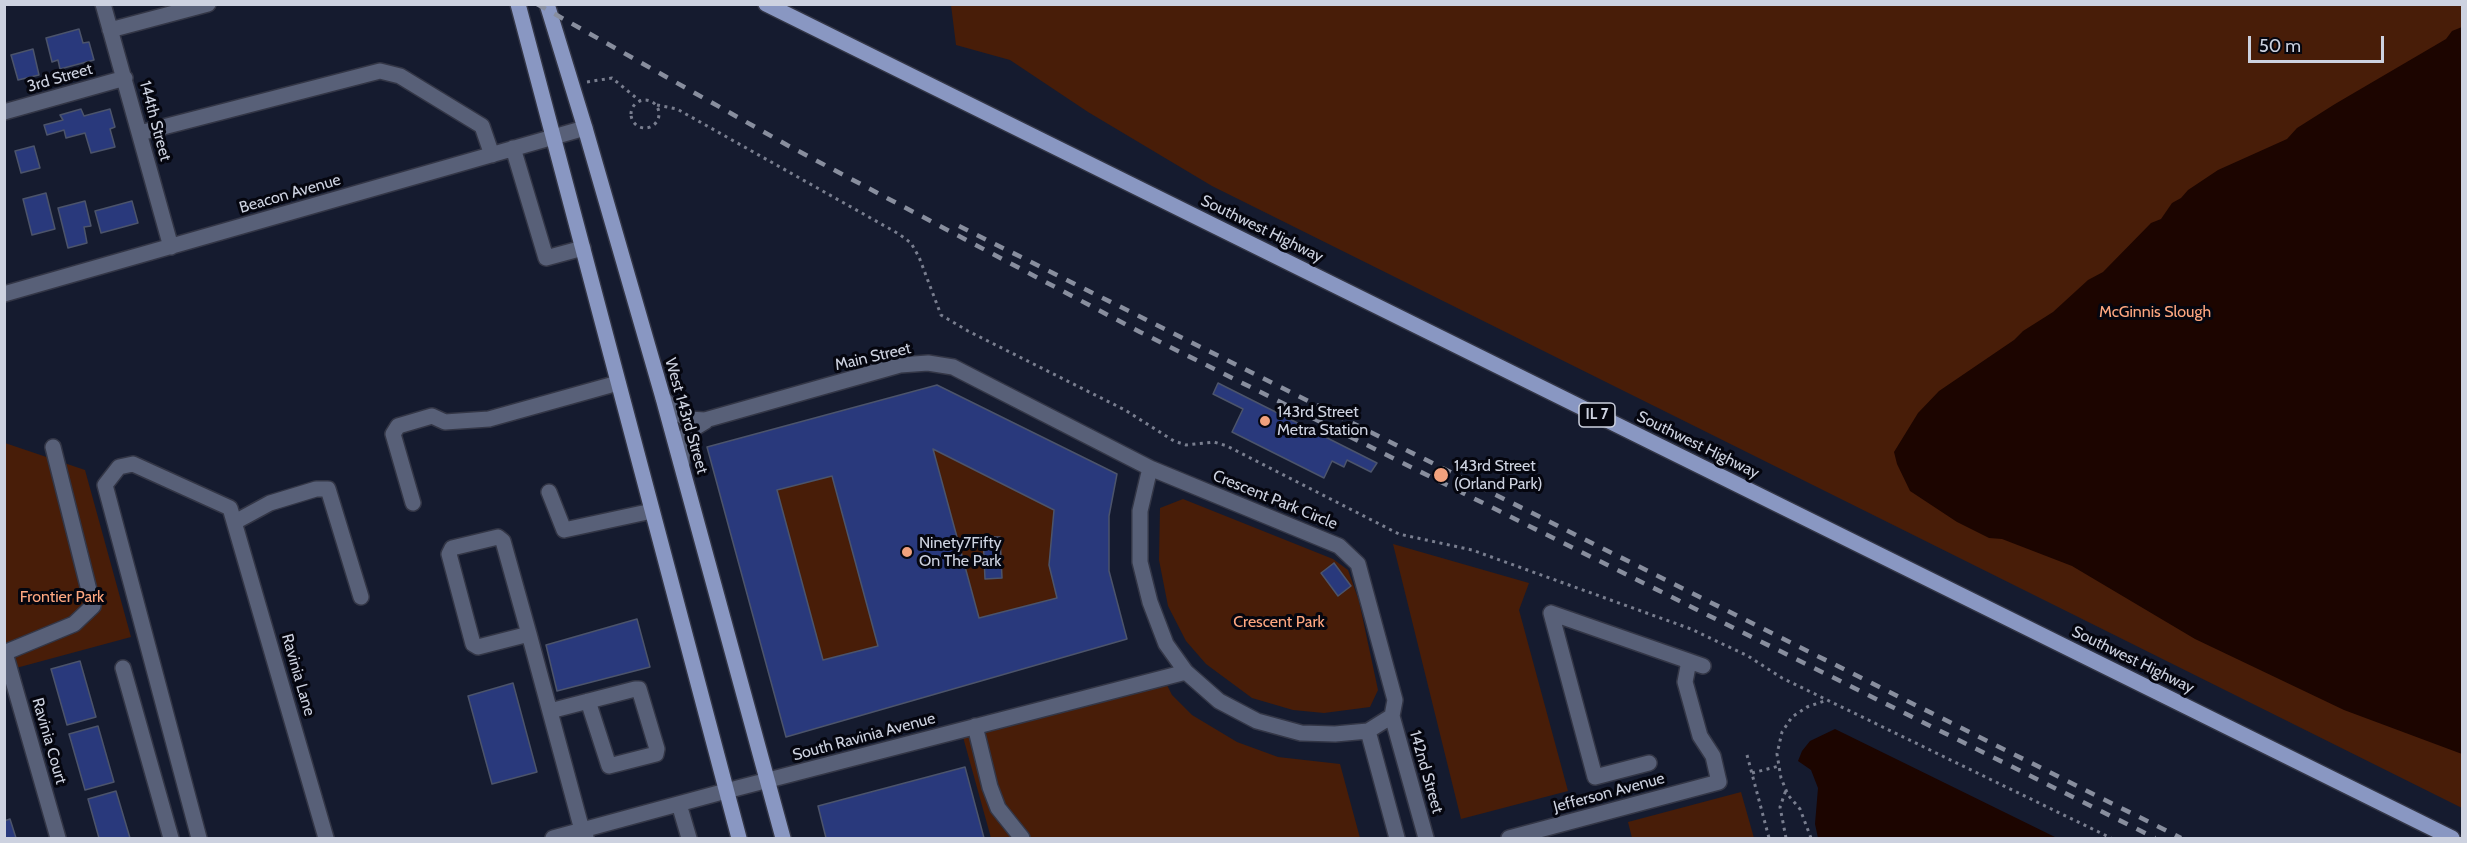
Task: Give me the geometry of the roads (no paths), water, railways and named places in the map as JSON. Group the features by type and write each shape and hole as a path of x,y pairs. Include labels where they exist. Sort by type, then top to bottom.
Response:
{"main road":[{"path":"518,4 740,838"},
{"name":"West 143rd Street","path":"547,4 663,399 783,838"},
{"name":"Southwest Highway","path":"766,4 2452,838"}],"street":[{"name":"144th Street","path":"103,4 171,247"},
{"path":"110,30 208,4"},
{"path":"140,133 380,71 400,76 482,126 492,155"},
{"name":"3rd Street","path":"4,112 125,78"},
{"name":"Beacon Avenue","path":"4,294 585,128"},
{"path":"513,148 546,258 583,248"},
{"name":"Main Street","path":"663,399 677,413 688,419 712,419 900,365 928,363 953,367 1150,468"},
{"path":"413,503 393,434 398,426 432,416 445,422 489,418 618,383"},
{"path":"682,468 682,447 688,432 699,423 712,419"},
{"path":"5,653 74,624 93,606 53,447"},
{"path":"199,838 105,484 119,467 133,464 230,508 235,522 270,503 316,489 328,489 361,597"},
{"path":"1150,468 1140,511 1140,562 1150,602 1166,644 1186,672 1219,701 1257,722 1301,733 1335,734 1368,731 1392,716"},
{"name":"Crescent Park Circle","path":"1150,468 1339,546 1358,564 1395,700 1392,716"},
{"path":"549,492 564,530 652,512"},
{"name":"Ravinia Lane","path":"235,522 326,838"},
{"path":"529,634 478,647 473,644 449,554 452,548 501,538 529,634 585,835"},
{"name":"Jefferson Avenue","path":"1509,838 1719,782 1713,756 1700,736 1685,682 1696,664 1551,613 1595,777 1649,763"},
{"name":"Ravinia Court","path":"5,653 58,838"},
{"path":"123,668 171,838"},
{"name":"South Ravinia Avenue","path":"552,838 585,835 726,791 1186,672"},
{"path":"550,711 588,701 639,689 657,749 656,754 614,767 609,766 588,701"},
{"name":"142nd Street","path":"1392,716 1426,838"},
{"path":"975,726 990,787 998,807 1022,838"},
{"path":"1368,731 1397,838"},
{"path":"679,804 688,838"}],"railway":[{"path":"537,4 787,145 1140,332 2155,838"},
{"path":"959,226 2181,838"}],"place":[{"name":"143rd Street Metra Station","path":"1265,421"},
{"name":"143rd Street (Orland Park)","path":"1441,475"},
{"name":"Ninety7Fifty On The Park","path":"907,552"}],"park label":[{"name":"McGinnis Slough","path":"2155,312"},
{"name":"Frontier Park","path":"62,597"},
{"name":"Crescent Park","path":"1279,622"}]}
